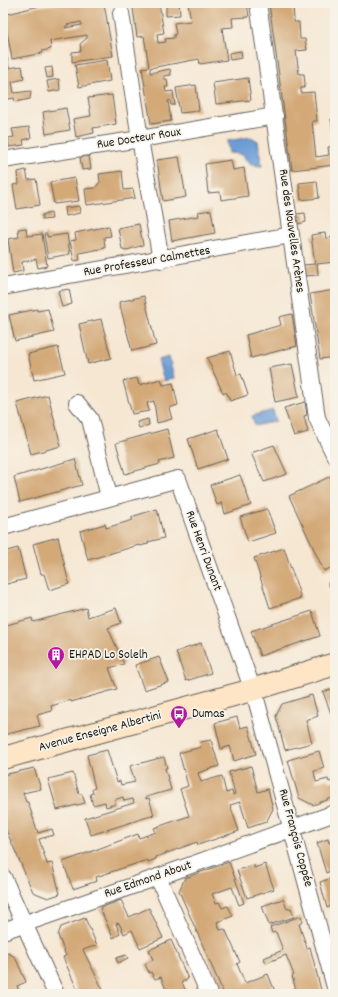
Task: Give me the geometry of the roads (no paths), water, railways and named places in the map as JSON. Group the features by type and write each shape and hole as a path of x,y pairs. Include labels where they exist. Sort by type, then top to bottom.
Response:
{"street":[{"name":"Rue des Nouvelles Arènes","path":"258,3 317,418 335,456"},
{"path":"121,13 140,139 161,260"},
{"name":"Rue Docteur Roux","path":"3,160 275,116"},
{"name":"Rue Professeur Calmettes","path":"3,287 161,260 291,235"},
{"path":"77,403 90,419 109,497"},
{"name":"Rue Henri Dunant","path":"3,527 178,479 252,690"},
{"name":"Avenue Enseigne Albertini","path":"3,758 252,690 335,664"},
{"name":"Rue François Coppée","path":"252,690 293,828 335,987"},
{"name":"Rue Edmond About","path":"3,931 158,878 335,813"},
{"path":"3,877 56,994"},
{"path":"158,878 210,994"}],"water":[{"path":"251,137 258,141 262,166 251,165 241,154 229,153 227,141"},
{"path":"169,357 174,378 164,381 158,360"},
{"path":"273,410 276,421 255,426 252,416"}],"place":[{"name":"EHPAD Lo Solelh","path":"56,670"},
{"name":"Dumas","path":"179,729"}]}
